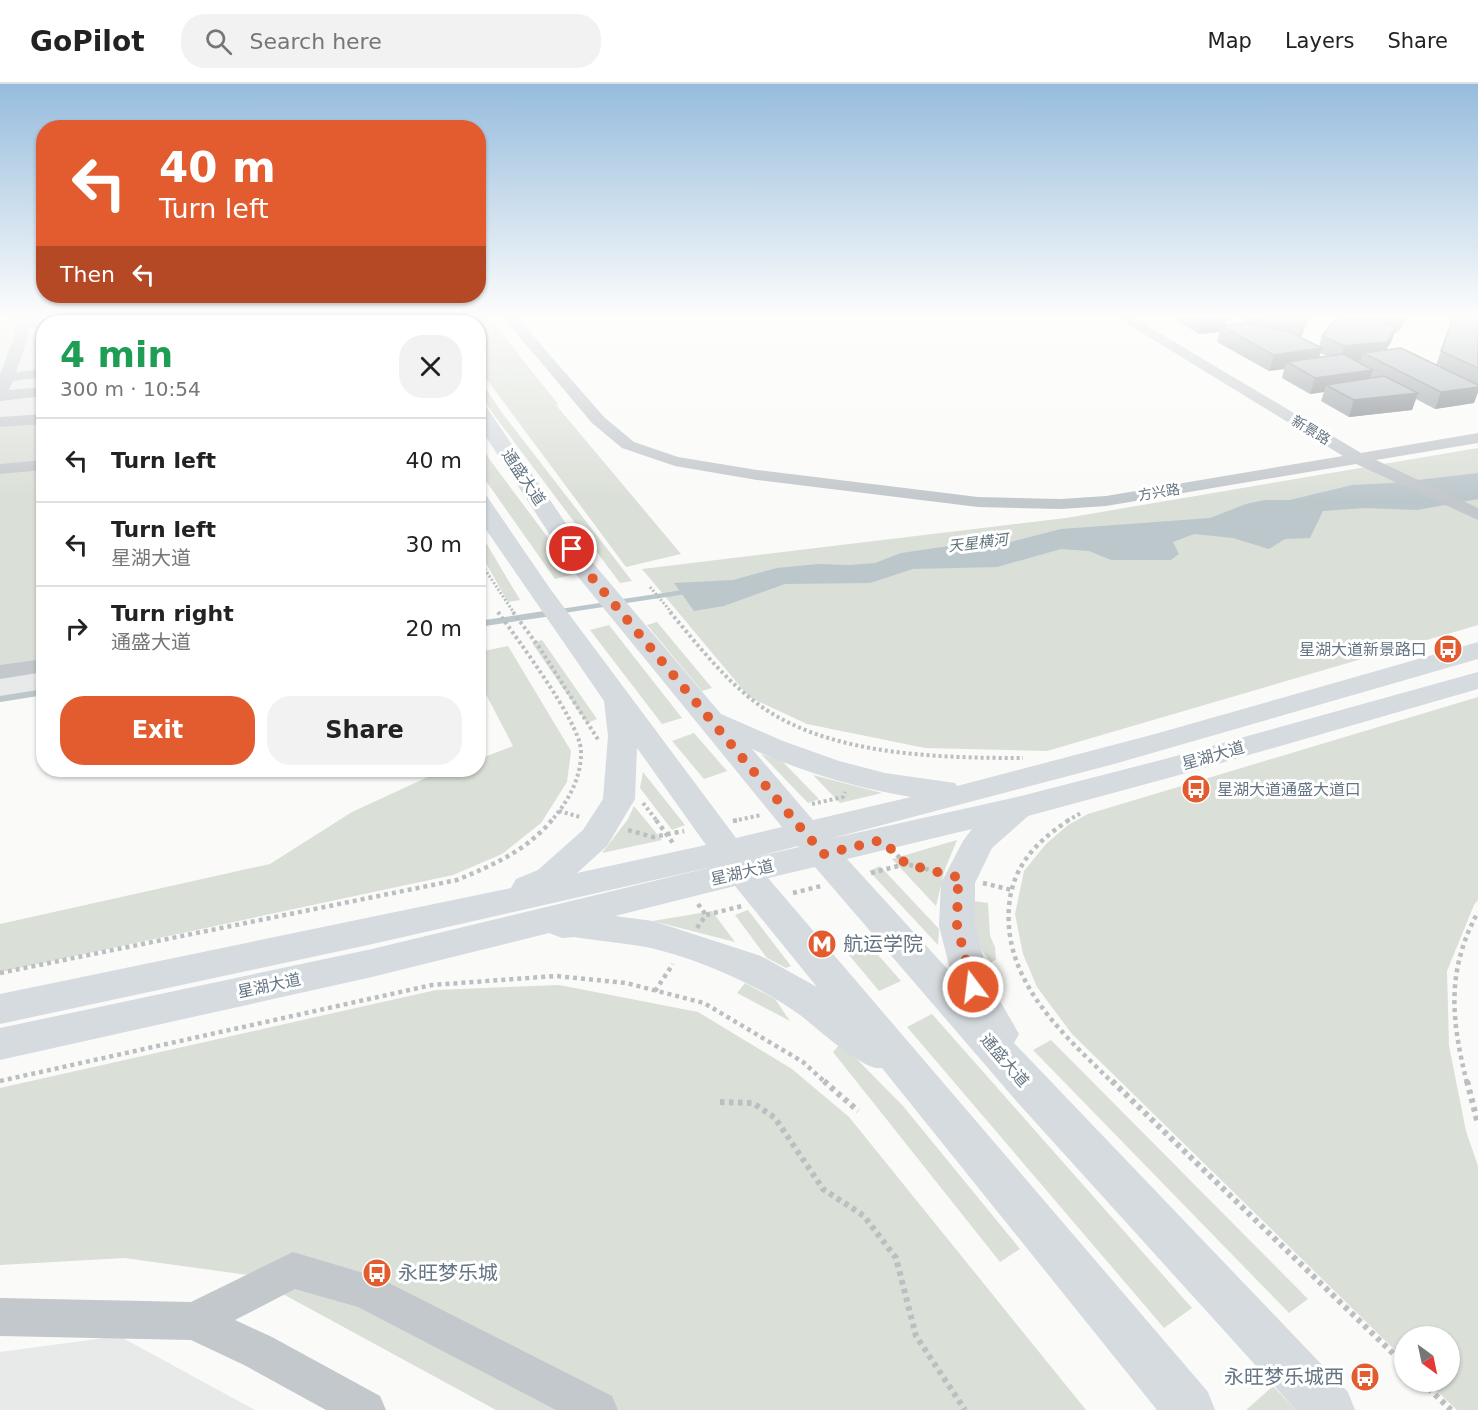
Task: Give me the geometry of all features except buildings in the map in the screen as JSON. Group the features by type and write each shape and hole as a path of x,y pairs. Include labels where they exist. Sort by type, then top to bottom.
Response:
{"main road":[{"name":"通盛大道","path":"486,421 584,568 814,843 1032,1091 1330,1410"},
{"path":"486,512 542,595 736,862 1190,1410"},
{"name":"星湖大道","path":"873,829 974,792 1478,650"},
{"name":"星湖大道","path":"0,1009 495,918 873,829 1021,807 1172,767 1478,680"},
{"path":"495,918 550,879 595,838 619,799 623,736 618,699"},
{"path":"707,716 752,739 782,751 866,779 910,788 974,792"},
{"path":"1021,807 979,841 958,883 957,926 973,987 1032,1091"},
{"path":"495,918 574,924 653,935 748,966 812,1002 883,1058 955,1128"},
{"name":"星湖大道","path":"0,1044 372,963 495,918"}],"street":[{"path":"7,377 0,396 36,392"},
{"name":"方兴路","path":"561,377 598,420 628,445 675,461 757,475 978,502 1061,504 1106,501 1478,438"},
{"name":"新景路","path":"1223,377 1360,459 1478,515"},
{"path":"0,422 36,420"},
{"path":"0,469 36,466"},
{"path":"0,672 36,666"},
{"path":"193,1321 293,1270 364,1290 598,1410"},
{"path":"0,1317 193,1321 258,1350 366,1410"}],"path":[{"path":"486,571 539,647"},
{"path":"650,587 725,676 760,706 803,728 893,754 960,758 1030,758"},
{"path":"0,973 456,880 507,858 549,826 576,785 581,748 572,726 498,612"},
{"path":"843,797 906,864 1012,890"},
{"path":"1089,810 1049,832 1017,870 1008,913 1013,957 1034,995 1067,1038 1394,1354"},
{"path":"1478,912 1460,951 1454,983 1454,1017 1467,1085 1478,1124"},
{"path":"0,1081 432,985 556,976 626,982 704,1003 803,1062 858,1111"},
{"path":"720,1102 753,1103 775,1118 823,1188 864,1216 896,1258 916,1336 965,1410"},
{"path":"1432,1392 1451,1410"}],"shaded area":[{"path":"0,377 36,377 36,693 0,699"},
{"path":"486,377 536,377 558,404 556,405 681,554 626,567"},
{"path":"486,389 632,581 620,583 486,403"},
{"path":"36,423 36,464 0,467 0,428 4,425"},
{"path":"1478,448 1478,625 1047,751 925,748 807,724 749,697 642,569 1066,518"},
{"path":"486,453 575,574 555,579 486,481"},
{"path":"36,469 36,672 0,678 0,474"},
{"path":"1478,473 1478,499 1417,510 1365,508 1323,511 1310,538 1285,539 1269,549 1233,538 1194,534 1173,542 1179,554 1171,560 1111,560 1089,551 1061,549 997,567 913,569 870,583 785,584 724,606 694,611 674,583 733,580 777,568 818,564 875,563 901,553 949,546 999,545 1061,529 1210,518 1246,504 1265,500 1290,500 1352,485"},
{"path":"486,543 520,600 508,602 486,563"},
{"path":"657,622 712,688 702,691 647,625"},
{"path":"609,625 682,718 662,724 590,630"},
{"path":"542,640 597,719 587,723 532,643"},
{"path":"508,646 571,751 567,782 541,823 502,854 453,875 0,972 0,924 270,864 352,812 428,777 486,777 486,756 513,746 486,694 486,651"},
{"path":"1478,697 1478,900 1447,971 1449,1046 1466,1131 1478,1166 1478,1410 1457,1410 1438,1392 1460,1392 1460,1326 1394,1326 1394,1349 1072,1034 1037,987 1023,954 1015,914 1024,871 1046,844 1068,825 1088,814"},
{"path":"694,733 727,771 704,779 672,741"},
{"path":"761,754 782,761 819,799 808,803"},
{"path":"643,772 685,825 672,830 640,788"},
{"path":"813,775 882,793 840,803"},
{"path":"634,806 662,840 602,853 628,819"},
{"path":"957,840 945,869 936,906 892,859"},
{"path":"880,866 939,929 938,945 869,871"},
{"path":"974,901 988,903 990,936 995,947 996,960 991,962 978,941"},
{"path":"748,910 791,966 786,968 767,958 735,915"},
{"path":"712,911 735,942 653,921"},
{"path":"865,940 901,981 879,991 844,949"},
{"path":"745,983 775,999 790,1021 737,993"},
{"path":"559,985 698,1012 792,1069 849,1117 1086,1410 496,1410 248,1275 124,1258 0,1265 0,1088 436,990"},
{"path":"932,1014 1192,1308 1164,1328 907,1027"},
{"path":"1051,1040 1308,1299 1289,1313 1033,1050"},
{"path":"841,1043 903,1106 1020,1249 1000,1262 833,1052"},
{"path":"119,1336 255,1410 0,1410 0,1352"},
{"path":"1273,1386 1296,1410 1246,1410"}],"waterway":[{"name":"天星横河","path":"618,602 685,592"},
{"name":"天星横河","path":"549,613 608,604"},
{"name":"天星横河","path":"486,623 558,612"},
{"name":"天星横河","path":"0,699 36,693"}],"place":[{"name":"星湖大道新景路口","path":"1448,649"},
{"name":"星湖大道通盛大道口","path":"1196,789"},
{"name":"航运学院","path":"822,944"},
{"name":"永旺梦乐城","path":"377,1273"},
{"name":"永旺梦乐城西","path":"1365,1377"}],"route":[{"path":"572,549 584,568 824,854 882,840 906,864 961,878 958,883 957,926 973,987"}]}
